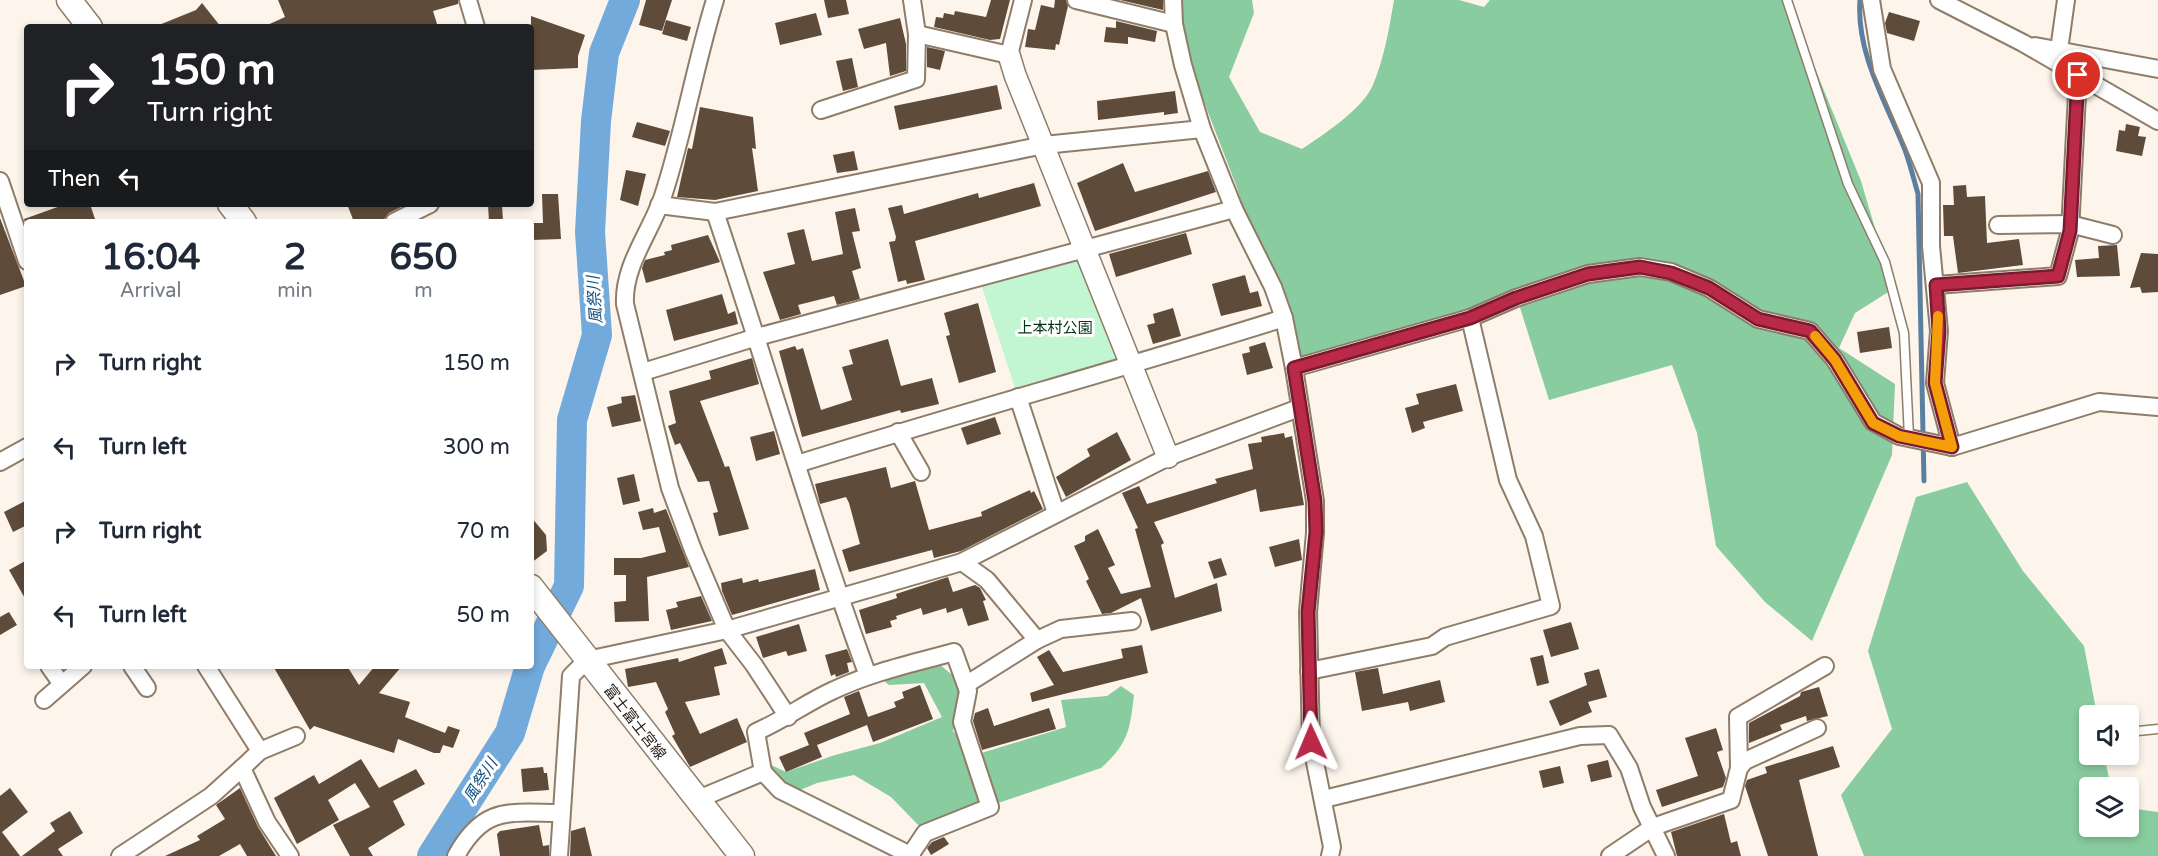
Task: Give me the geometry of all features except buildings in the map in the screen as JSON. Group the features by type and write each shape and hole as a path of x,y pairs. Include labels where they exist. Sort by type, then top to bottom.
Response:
{"main road":[{"path":"69,0 88,24"},
{"path":"232,207 242,219"},
{"name":"富士富士宮線","path":"535,593 742,856"}],"street":[{"path":"468,0 475,24"},
{"path":"715,0 659,205 630,268 624,291 670,488 727,630 788,717"},
{"path":"821,110 916,79 917,34 912,0"},
{"path":"1023,0 1010,55 1015,75 1168,457"},
{"path":"1076,0 1174,24"},
{"path":"1173,0 1174,24 1202,129 1234,209 1272,287 1284,318 1294,368 1315,501 1316,532 1308,612 1311,742 1324,799 1332,847 1330,856"},
{"path":"1871,0 1882,69 1931,183 1931,246 1939,331 1935,383 1952,447"},
{"path":"1939,0 2023,43 2158,121"},
{"path":"2059,50 2066,0"},
{"path":"917,34 1010,55"},
{"path":"2023,43 2158,69"},
{"path":"1936,285 2058,276 2070,224 2078,75"},
{"path":"659,205 715,212 1044,145 1202,129"},
{"path":"0,181 24,252"},
{"path":"400,219 424,207"},
{"path":"643,372 757,337 1234,209"},
{"path":"715,212 839,597 868,676"},
{"path":"1998,225 2070,224 2113,235"},
{"path":"1294,368 1470,318 1516,298 1588,274 1640,267 1671,273 1709,288 1758,319 1810,331 1835,360 1873,423 1899,436 1952,447 2099,402 2158,407"},
{"path":"797,464 1018,397 1133,366 1284,318"},
{"path":"1309,671 1432,646 1445,637 1551,606 1534,536 1508,480 1470,318"},
{"path":"1018,397 1056,513"},
{"path":"559,856 571,676 587,660 727,630 962,562 1168,457 1299,408"},
{"path":"898,432 921,472"},
{"path":"0,462 24,449"},
{"path":"962,562 987,580 1037,640"},
{"path":"967,684 1037,640 1061,629 1132,621"},
{"path":"954,652 967,684 963,722 990,807 925,834 912,855 780,790 763,772 756,732 788,717 833,690 868,676 954,652"},
{"path":"1610,856 1653,827 1731,800 1739,768 1738,717 1825,666"},
{"path":"51,669 61,683"},
{"path":"44,700 79,669"},
{"path":"134,669 147,688"},
{"path":"208,669 260,751"},
{"path":"1739,768 1745,761 1817,728"},
{"path":"1324,799 1580,736 1609,735 1629,768 1642,807 1666,856"},
{"path":"120,856 211,796 260,751 296,736"},
{"path":"242,768 267,822 290,856"},
{"path":"696,800 763,772"},
{"path":"456,856 468,834 485,820 508,813 561,813"}],"lane":[{"path":"1787,0 1848,184 1888,272 1904,333 1909,437"},
{"path":"2139,731 2158,729"}],"green space":[{"path":"1176,0 1252,0 1254,13 1229,77 1260,132 1302,149 1341,121 1367,96 1383,55 1394,0 1459,0 1484,7 1490,0 1787,0 1861,181 1893,289 1855,313 1839,348 1895,384 1892,455 1812,641 1765,602 1716,546 1697,433 1672,365 1549,400 1517,298 1294,368 1236,185 1174,24"},
{"name":"上本村公園","path":"1084,250 1133,366 1018,397 979,278"},
{"path":"1967,482 2023,571 2084,646 2095,705 2079,705 2079,765 2106,765 2109,777 2079,777 2079,837 2139,837 2139,809 2158,812 2158,856 1864,856 1841,795 1892,729 1868,651 1916,497"},
{"path":"939,664 962,683 953,731 975,755 1066,727 1061,700 1107,696 1121,686 1134,695 1126,736 1117,751 1101,768 922,829 891,797 854,775 817,783 793,793 770,783 765,762 786,772 880,743 942,717 924,683 889,685 879,677"}],"waterway":[{"name":"風祭川","path":"534,658 569,586 572,420 597,335 590,232 596,121 604,53 625,0"},
{"path":"1860,0 1860,20 1867,58 1905,150 1918,194 1924,481"},
{"name":"風祭川","path":"432,856 510,733 529,669"},
{"path":"441,840 443,856"}],"slow traffic":[{"path":"1815,336 1835,360 1873,423 1899,436 1952,447 1935,383 1938,316"}],"route":[{"path":"1311,742 1308,612 1316,532 1315,501 1294,368 1470,318 1516,298 1588,274 1640,267 1671,273 1709,288 1758,319 1810,331 1835,360 1873,423 1899,436 1952,447 1935,383 1939,331 1936,285 2058,276 2070,231 2078,75"}]}
